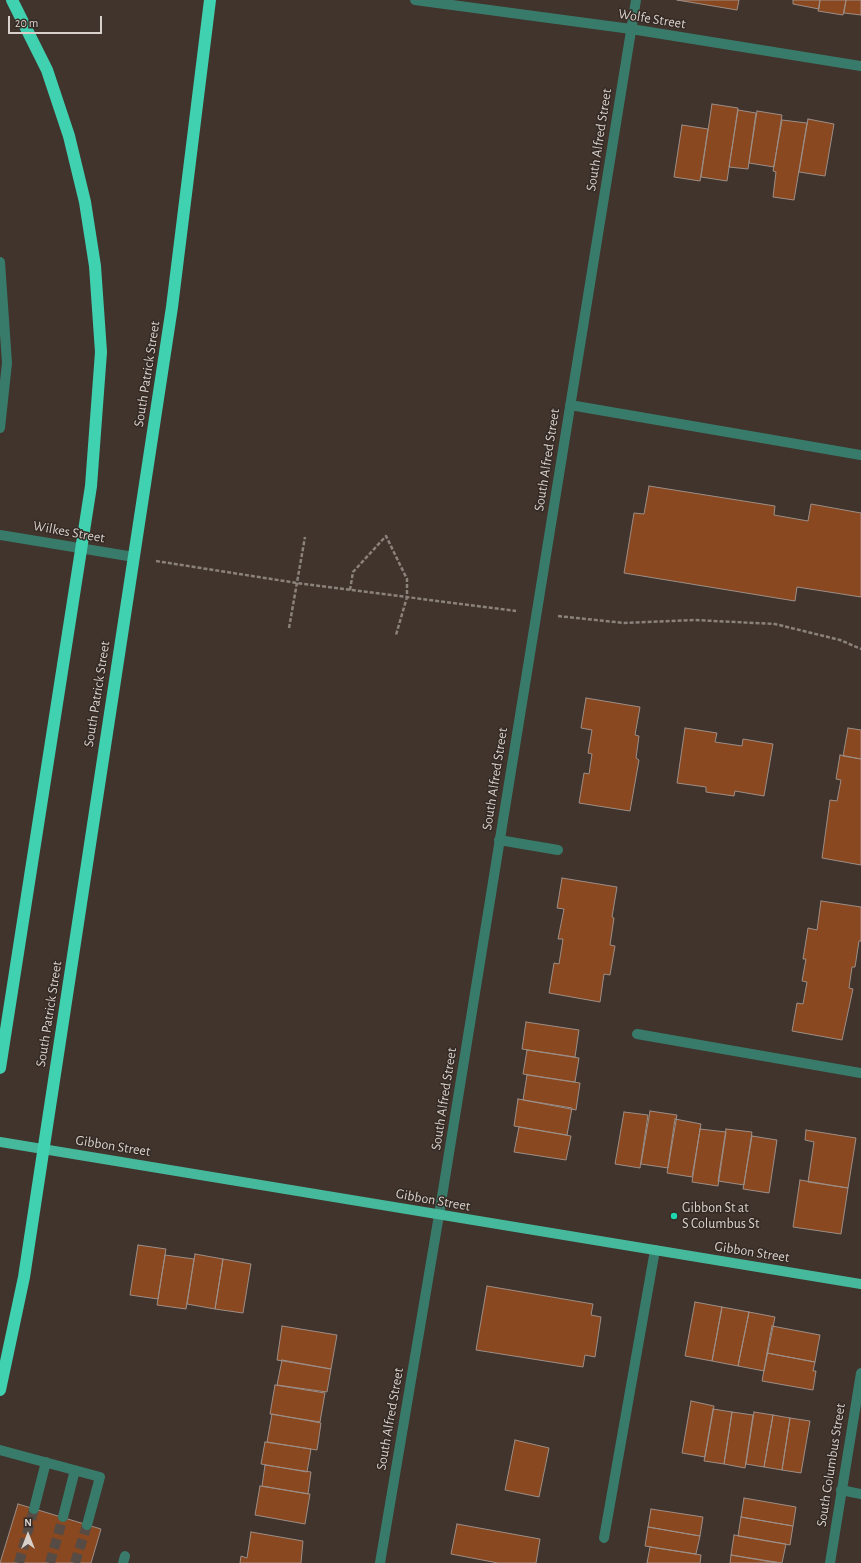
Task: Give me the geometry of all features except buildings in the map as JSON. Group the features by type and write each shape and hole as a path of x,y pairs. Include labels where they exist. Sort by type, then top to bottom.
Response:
{"highway":[{"path":"0,1068 91,486 101,352 95,266 85,202 69,136 47,70 12,0"},
{"name":"South Patrick Street","path":"0,1390 24,1277 172,306 210,0"}],"main road":[{"name":"Gibbon Street","path":"0,1142 861,1284"}],"street":[{"name":"Wolfe Street","path":"415,0 631,29 861,66"},
{"name":"South Alfred Street","path":"380,1563 439,1215 636,0"},
{"path":"0,262 8,363 0,428"},
{"path":"570,405 861,455"},
{"name":"Wilkes Street","path":"0,535 134,557"},
{"path":"499,840 558,850"},
{"path":"637,1034 861,1073"},
{"path":"604,1538 654,1250"},
{"name":"South Columbus Street","path":"830,1563 861,1372"},
{"path":"0,1450 100,1477 87,1525"},
{"path":"34,1509 46,1462"},
{"path":"63,1518 76,1470"},
{"path":"841,1490 861,1494"}],"path":[{"path":"289,628 305,536"},
{"path":"350,590 353,572 386,536 407,579 406,597 396,635"},
{"path":"134,557 297,583 624,624 695,620 775,624 840,640 861,648"}],"tunnel":[{"path":"19,1563 34,1509"},
{"path":"50,1563 63,1517"},
{"path":"75,1563 87,1525"}],"place":[{"name":"Gibbon St at S Columbus St","path":"674,1216"}]}
